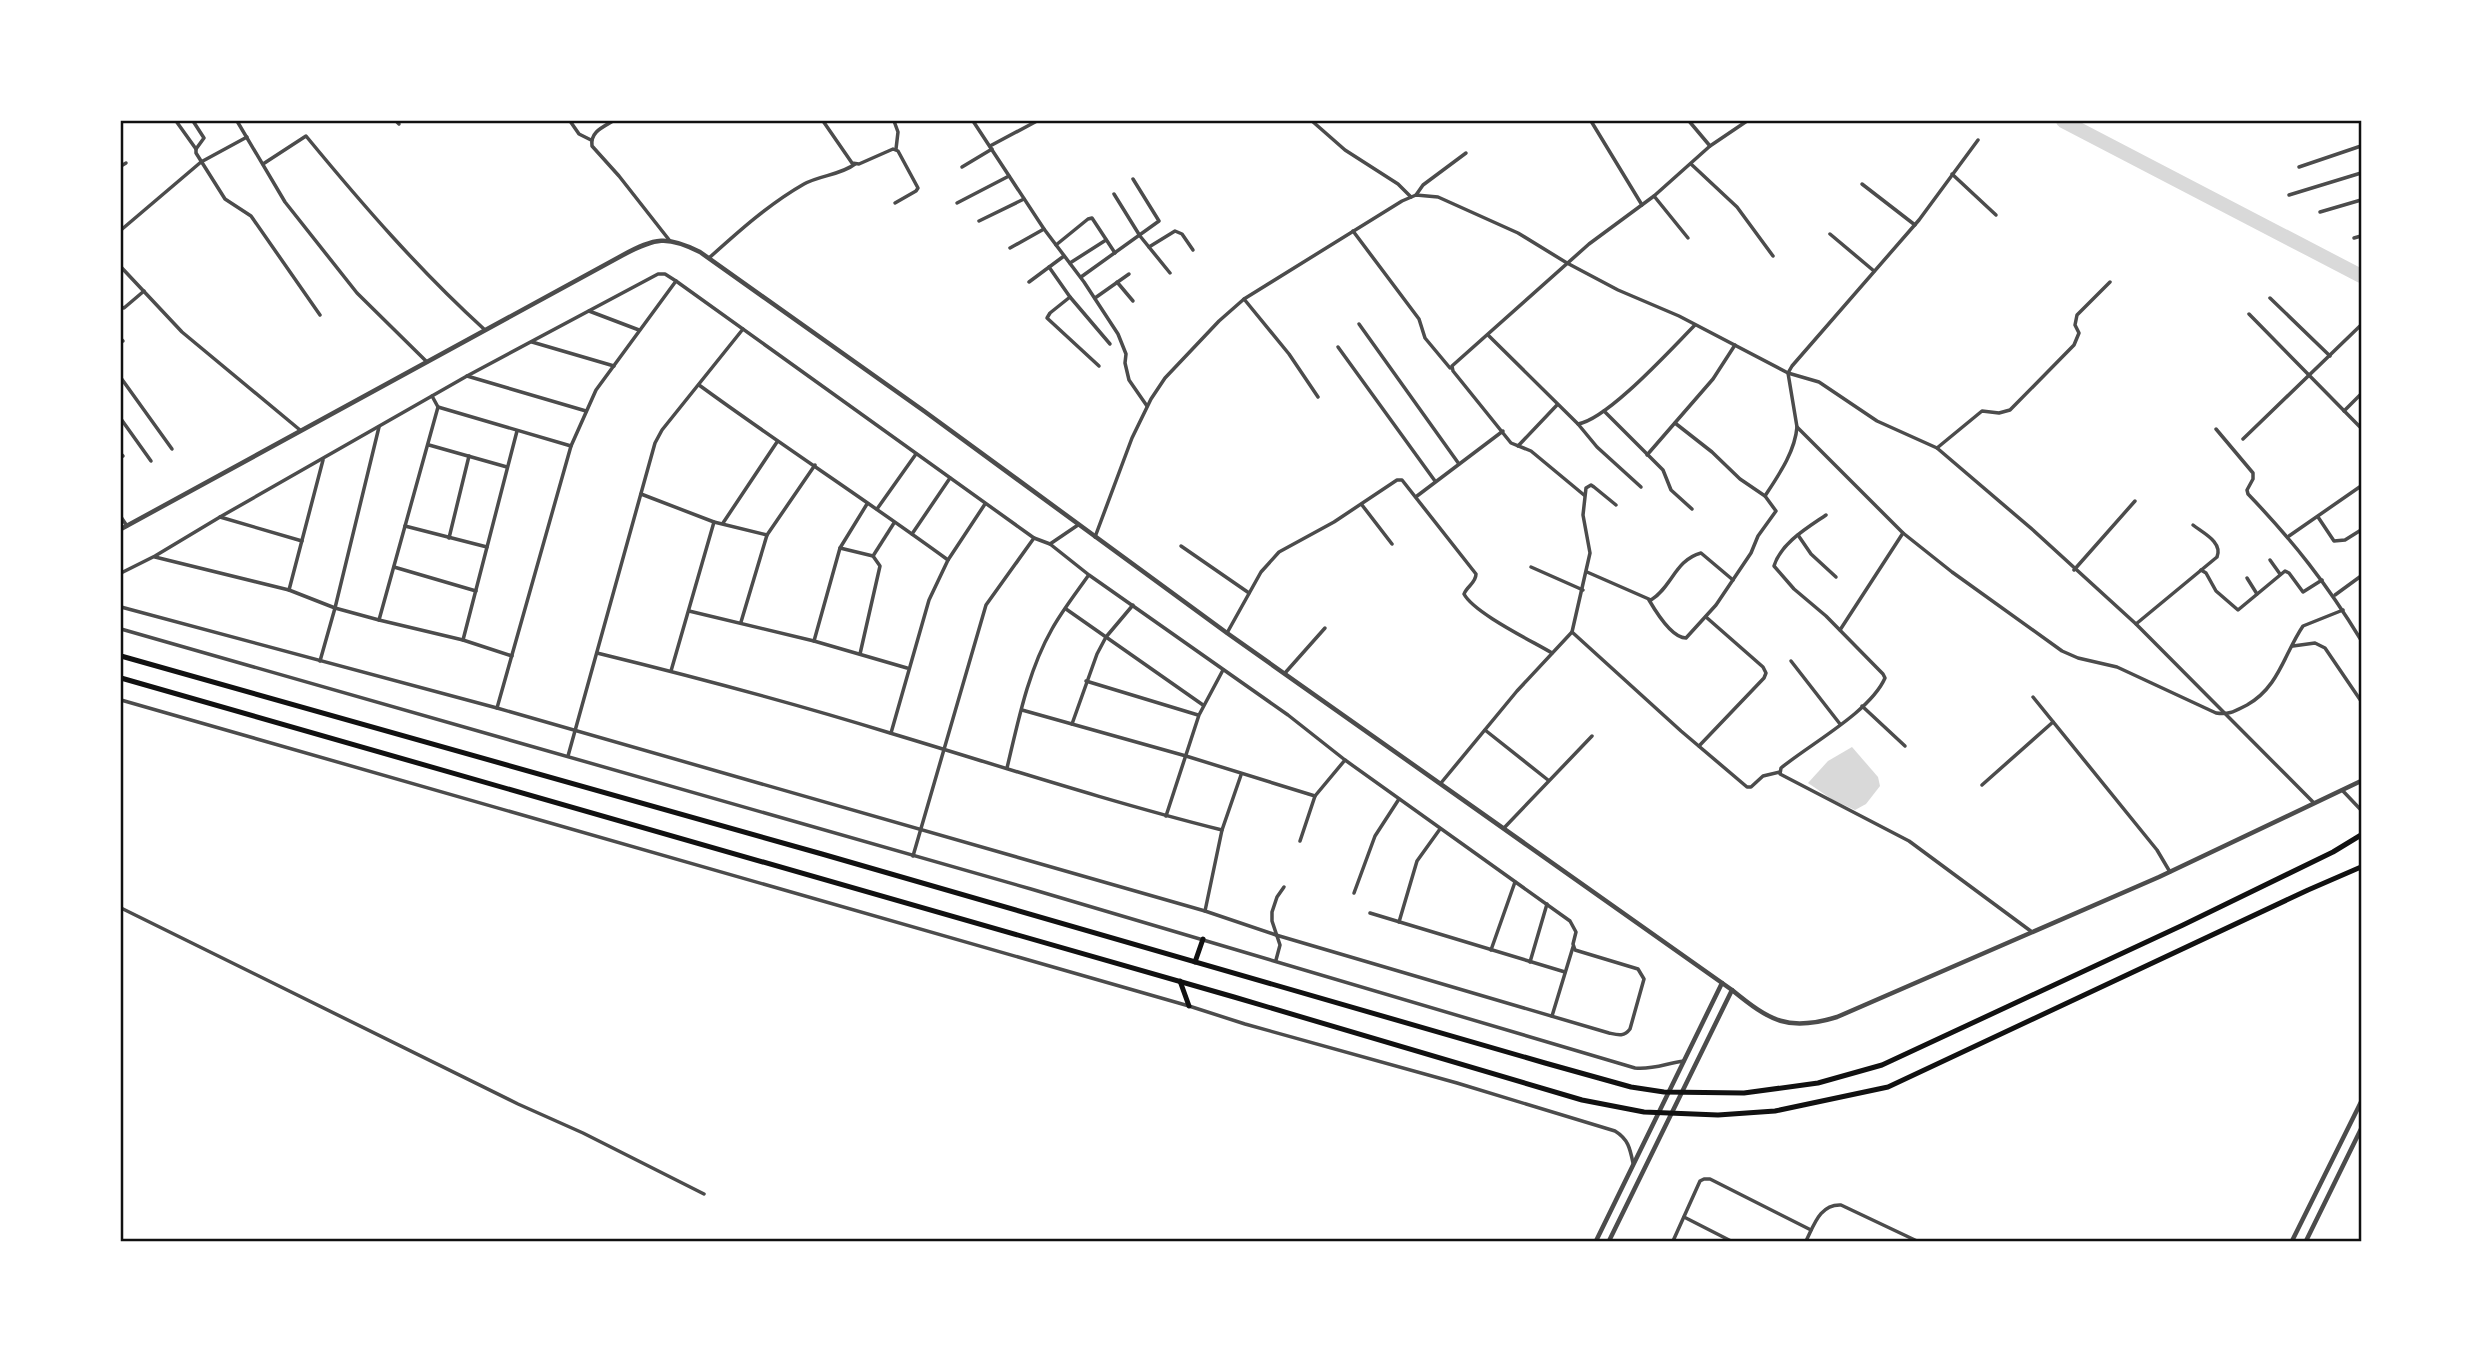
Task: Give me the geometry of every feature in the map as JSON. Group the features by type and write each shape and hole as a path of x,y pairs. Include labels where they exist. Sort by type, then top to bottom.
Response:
{"main road":[{"path":"121,656 1632,1087 1685,1093 1744,1093 1818,1083 1882,1065 2308,864 2361,835"},
{"path":"121,678 1180,981 1582,1100 1644,1112 1718,1115 1775,1111 1888,1087 2361,867"},
{"path":"1195,962 1203,939"},
{"path":"1180,981 1189,1006"}],"street":[{"path":"176,121 225,199 251,216 320,315"},
{"path":"193,121 204,138 195,149"},
{"path":"237,121 285,202 357,293 427,362"},
{"path":"570,121 579,134 591,139 596,151 620,176 670,241"},
{"path":"591,139 595,132 613,121"},
{"path":"822,121 850,162 855,164"},
{"path":"894,121 898,132 896,149 918,188 895,203"},
{"path":"973,121 1122,341 1129,380 1147,407"},
{"path":"962,167 1037,121"},
{"path":"1312,121 1345,150 1398,184 1411,197"},
{"path":"1591,121 1642,205"},
{"path":"1689,121 1710,146"},
{"path":"1452,369 1455,363 1567,262 1654,196 1710,146 1747,121"},
{"path":"263,164 306,136 419,268 486,330"},
{"path":"121,230 201,162 247,137"},
{"path":"1765,496 1780,473 1797,427 1788,373 1823,328 1915,225 1978,140"},
{"path":"2299,167 2361,146"},
{"path":"709,258 768,207 807,183 896,149"},
{"path":"1416,195 1426,183 1466,153"},
{"path":"121,166 126,163"},
{"path":"1691,164 1737,207 1773,256"},
{"path":"2289,195 2361,173"},
{"path":"1952,174 1996,215"},
{"path":"957,203 1009,176"},
{"path":"1081,277 1159,221 1133,179"},
{"path":"1863,184 1915,225"},
{"path":"1114,194 1140,236 1170,273"},
{"path":"1654,196 1688,238"},
{"path":"1095,537 1132,438 1147,407 1165,378 1219,321 1244,299 1411,197 1438,197 1518,233 1618,290 1696,325 1788,373 1819,382 1877,421 1937,448 2033,530 2136,624 2315,803"},
{"path":"979,221 1024,199"},
{"path":"2320,212 2361,200"},
{"path":"1056,245 1090,218 1096,221 1115,253"},
{"path":"1010,248 1044,229"},
{"path":"1149,247 1175,231 1181,234 1193,250"},
{"path":"1353,231 1422,324 1425,338 1503,431 1518,446 1531,451 1584,495"},
{"path":"1830,234 1874,271"},
{"path":"2354,238 2361,236"},
{"path":"1070,263 1107,239"},
{"path":"121,529 648,242 670,241 682,243 709,258 924,411 1227,633 1765,1015 1776,1020 1799,1025 1837,1017 2170,872 2361,781"},
{"path":"1029,282 1064,256"},
{"path":"121,267 182,332 300,430"},
{"path":"1049,267 1070,297 1110,344"},
{"path":"121,573 467,376 650,277 664,274 985,504 1034,538 1049,544 1133,604 1574,925 1576,932 1573,947 1552,1016"},
{"path":"1095,298 1129,274"},
{"path":"497,708 571,446 596,390 676,281"},
{"path":"1117,282 1133,301"},
{"path":"1937,448 1982,411 1999,413 2010,410 2074,345 2079,334 2075,325 2077,315 2110,282"},
{"path":"121,307 124,308 144,291"},
{"path":"1070,297 1049,313 1047,318 1099,366"},
{"path":"2270,298 2330,356"},
{"path":"1244,299 1289,354 1318,397"},
{"path":"589,311 639,330"},
{"path":"2249,314 2361,428"},
{"path":"1359,324 1459,464"},
{"path":"1578,424 1604,411 1696,325"},
{"path":"2243,439 2361,325"},
{"path":"568,756 655,443 662,430 743,330"},
{"path":"1488,335 1578,424 1597,447 1641,487"},
{"path":"532,342 614,366"},
{"path":"1647,455 1713,379 1735,345"},
{"path":"1338,346 1435,481"},
{"path":"467,376 586,411"},
{"path":"121,379 172,449"},
{"path":"699,384 777,442 815,465 948,560"},
{"path":"2344,411 2361,394"},
{"path":"379,620 438,407 432,396"},
{"path":"1518,446 1557,405"},
{"path":"438,407 571,446"},
{"path":"1604,411 1666,475 1671,490 1692,509"},
{"path":"121,419 151,461"},
{"path":"1587,572 1649,600 1681,639 1686,638 1706,617 1733,580 1776,511 1765,496 1740,479 1712,452 1675,423"},
{"path":"320,661 379,427"},
{"path":"1797,427 1903,533 1952,572 2070,655 2117,667 2205,709 2228,715 2254,701 2267,690 2303,626 2343,610"},
{"path":"2216,429 2253,473 2248,494 2289,536 2334,595 2361,640"},
{"path":"463,640 517,431"},
{"path":"1417,496 1503,431"},
{"path":"723,523 777,442"},
{"path":"429,445 507,467"},
{"path":"877,509 916,454"},
{"path":"449,538 469,456"},
{"path":"289,590 323,458"},
{"path":"741,622 767,535 815,465"},
{"path":"912,534 950,478"},
{"path":"1227,633 1261,572 1279,552 1402,480 1476,574 1475,581 1464,594 1467,600 1552,653"},
{"path":"1441,783 1572,632 1590,552 1583,515 1586,488 1591,485 1616,505"},
{"path":"2289,536 2361,486"},
{"path":"641,494 714,522 767,535"},
{"path":"2074,570 2135,501"},
{"path":"814,641 841,548 867,504"},
{"path":"891,733 929,600 948,560 985,504"},
{"path":"1362,505 1392,544"},
{"path":"1780,772 1781,768 1798,754 1862,706 1881,687 1884,676 1776,570 1775,562 1780,554 1797,535 1826,514"},
{"path":"121,517 127,526"},
{"path":"220,517 302,541"},
{"path":"2318,517 2334,541 2345,540 2361,530"},
{"path":"671,671 714,522"},
{"path":"873,556 894,523"},
{"path":"1049,544 1078,524"},
{"path":"2136,624 2217,556 2219,548 2193,525"},
{"path":"405,526 488,547"},
{"path":"1840,630 1903,533"},
{"path":"1797,535 1811,554 1836,577"},
{"path":"913,856 986,605 1034,538"},
{"path":"1181,546 1249,593"},
{"path":"841,548 873,556 880,566 860,654"},
{"path":"1649,600 1659,594 1683,561 1701,553 1733,580"},
{"path":"155,556 289,590 335,608 463,640 512,656"},
{"path":"2270,560 2280,574"},
{"path":"394,567 476,591"},
{"path":"1531,567 1583,590"},
{"path":"2201,570 2206,573 2216,591 2234,609 2241,608 2280,574 2288,572 2303,592 2322,580"},
{"path":"1007,768 1021,710 1045,643 1089,575"},
{"path":"2334,595 2361,576"},
{"path":"2247,578 2257,594"},
{"path":"1072,724 1093,661 1106,637 1133,604"},
{"path":"121,607 497,708 1205,911 1276,935 1620,1036 1626,1034 1630,1029 1644,979 1643,974 1573,947"},
{"path":"1066,609 1203,705"},
{"path":"689,611 741,622 908,668"},
{"path":"1699,746 1766,673 1763,667 1706,617"},
{"path":"1285,673 1325,628"},
{"path":"121,629 1276,960 1635,1068 1649,1069 1684,1061"},
{"path":"1572,632 1748,788 1763,776 1780,772"},
{"path":"2293,646 2315,643 2325,648 2361,701"},
{"path":"597,653 891,733 1222,831"},
{"path":"1791,662 1840,724"},
{"path":"1167,816 1199,715 1223,670"},
{"path":"1086,681 1199,715"},
{"path":"2033,697 2157,850 2170,872"},
{"path":"121,700 1457,1083 1615,1131 1623,1135 1630,1145 1633,1165"},
{"path":"1862,706 1905,746"},
{"path":"1021,710 1186,755 1315,796"},
{"path":"1982,785 2053,722"},
{"path":"1485,730 1548,780"},
{"path":"1504,828 1592,736"},
{"path":"1300,841 1315,796 1345,760"},
{"path":"1780,772 1816,794 1909,841 2032,932"},
{"path":"1205,911 1222,831 1241,774"},
{"path":"2342,790 2361,810"},
{"path":"1354,893 1375,836 1399,799"},
{"path":"1399,922 1418,860 1440,828"},
{"path":"1492,950 1515,881"},
{"path":"1276,960 1280,944 1272,912 1284,887"},
{"path":"1530,962 1547,904"},
{"path":"121,908 518,1104 583,1133 704,1195"},
{"path":"1370,913 1565,972"},
{"path":"1596,1241 1722,983"},
{"path":"1609,1241 1732,990"},
{"path":"2292,1241 2361,1102"},
{"path":"2306,1241 2361,1129"},
{"path":"1673,1241 1700,1181 1707,1178 1811,1230"},
{"path":"1806,1241 1825,1208 1832,1205 1840,1205 1917,1241"},
{"path":"1684,1217 1731,1241"},
{"path":"1717,1241 1720,1235"}],"shaded area":[{"path":"1852,747 1878,777 1880,786 1866,804 1855,810 1833,800 1808,783 1828,761"}],"waterway":[{"path":"2063,121 2361,276"}]}
